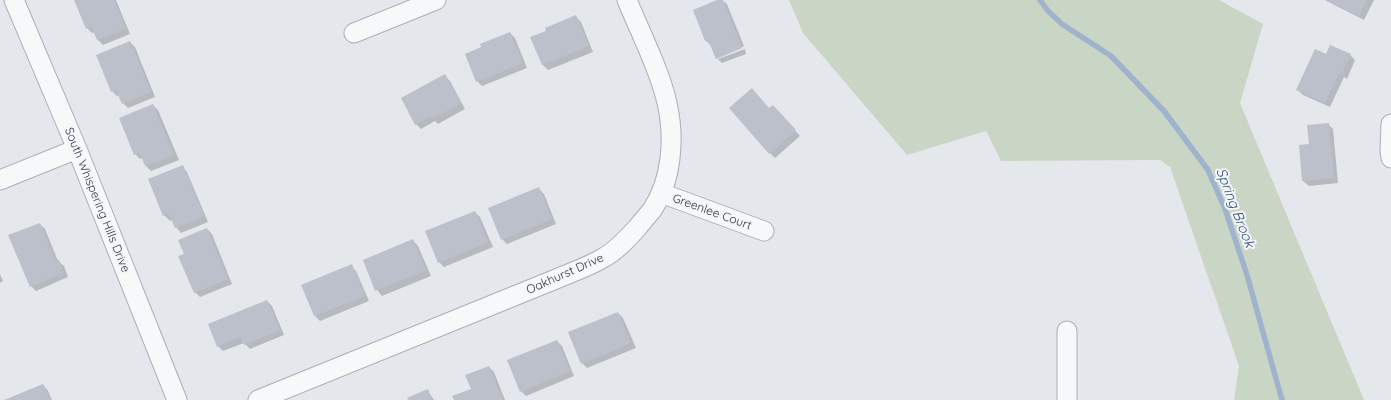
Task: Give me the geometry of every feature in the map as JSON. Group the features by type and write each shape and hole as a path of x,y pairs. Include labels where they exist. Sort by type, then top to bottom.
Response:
{"street":[{"name":"South Whispering Hills Drive","path":"14,0 77,149 177,400"},
{"path":"354,33 436,0"},
{"name":"Oakhurst Drive","path":"258,400 561,277 604,258 626,241 652,210 661,193 671,148 670,118 661,83 627,0"},
{"path":"1391,124 1391,158"},
{"path":"0,180 77,149"},
{"name":"Greenlee Court","path":"661,193 764,231"},
{"path":"1067,331 1067,400"}],"green space":[{"path":"789,0 1219,0 1263,24 1240,103 1364,400 1234,400 1239,366 1170,167 1160,160 1001,161 986,131 907,155 803,33"}],"building":[{"path":"74,0 114,0 126,29 97,40 91,26 86,29"},
{"path":"717,0 723,0 742,48 716,59 708,40 705,41 693,10"},
{"path":"1328,0 1367,0 1359,16"},
{"path":"576,15 589,46 542,65 530,37 546,31 545,28"},
{"path":"510,32 523,63 476,82 465,54 481,47 480,44"},
{"path":"130,41 151,92 122,104 116,90 111,92 96,55"},
{"path":"1330,45 1351,54 1341,75 1339,73 1325,103 1296,90 1315,49 1326,54"},
{"path":"445,74 461,103 432,119 430,116 415,125 401,98"},
{"path":"752,88 769,108 773,105 796,130 769,154 729,108"},
{"path":"153,104 174,155 145,166 140,153 134,155 119,118"},
{"path":"1329,123 1334,178 1302,181 1299,145 1309,144 1307,125"},
{"path":"183,165 204,216 175,228 169,214 163,216 148,179"},
{"path":"539,187 552,219 501,240 488,208"},
{"path":"475,211 488,242 438,263 425,231"},
{"path":"40,223 55,259 59,260 63,273 30,287 8,235"},
{"path":"207,228 228,279 194,293 178,256 184,254 178,240"},
{"path":"413,239 426,270 375,291 363,260"},
{"path":"352,264 365,296 314,316 301,285"},
{"path":"267,300 280,330 244,345 240,337 217,347 208,324"},
{"path":"618,312 631,343 581,364 568,332"},
{"path":"557,340 570,371 520,392 507,360"},
{"path":"489,366 503,400 454,400 452,396 471,389 465,375"},
{"path":"43,384 50,400 4,400"},
{"path":"428,389 432,400 408,400 407,398"}],"waterway":[{"name":"Spring Brook","path":"1040,0 1048,11 1062,24 1111,56 1164,111 1208,170 1225,209 1247,275 1282,400"}]}
